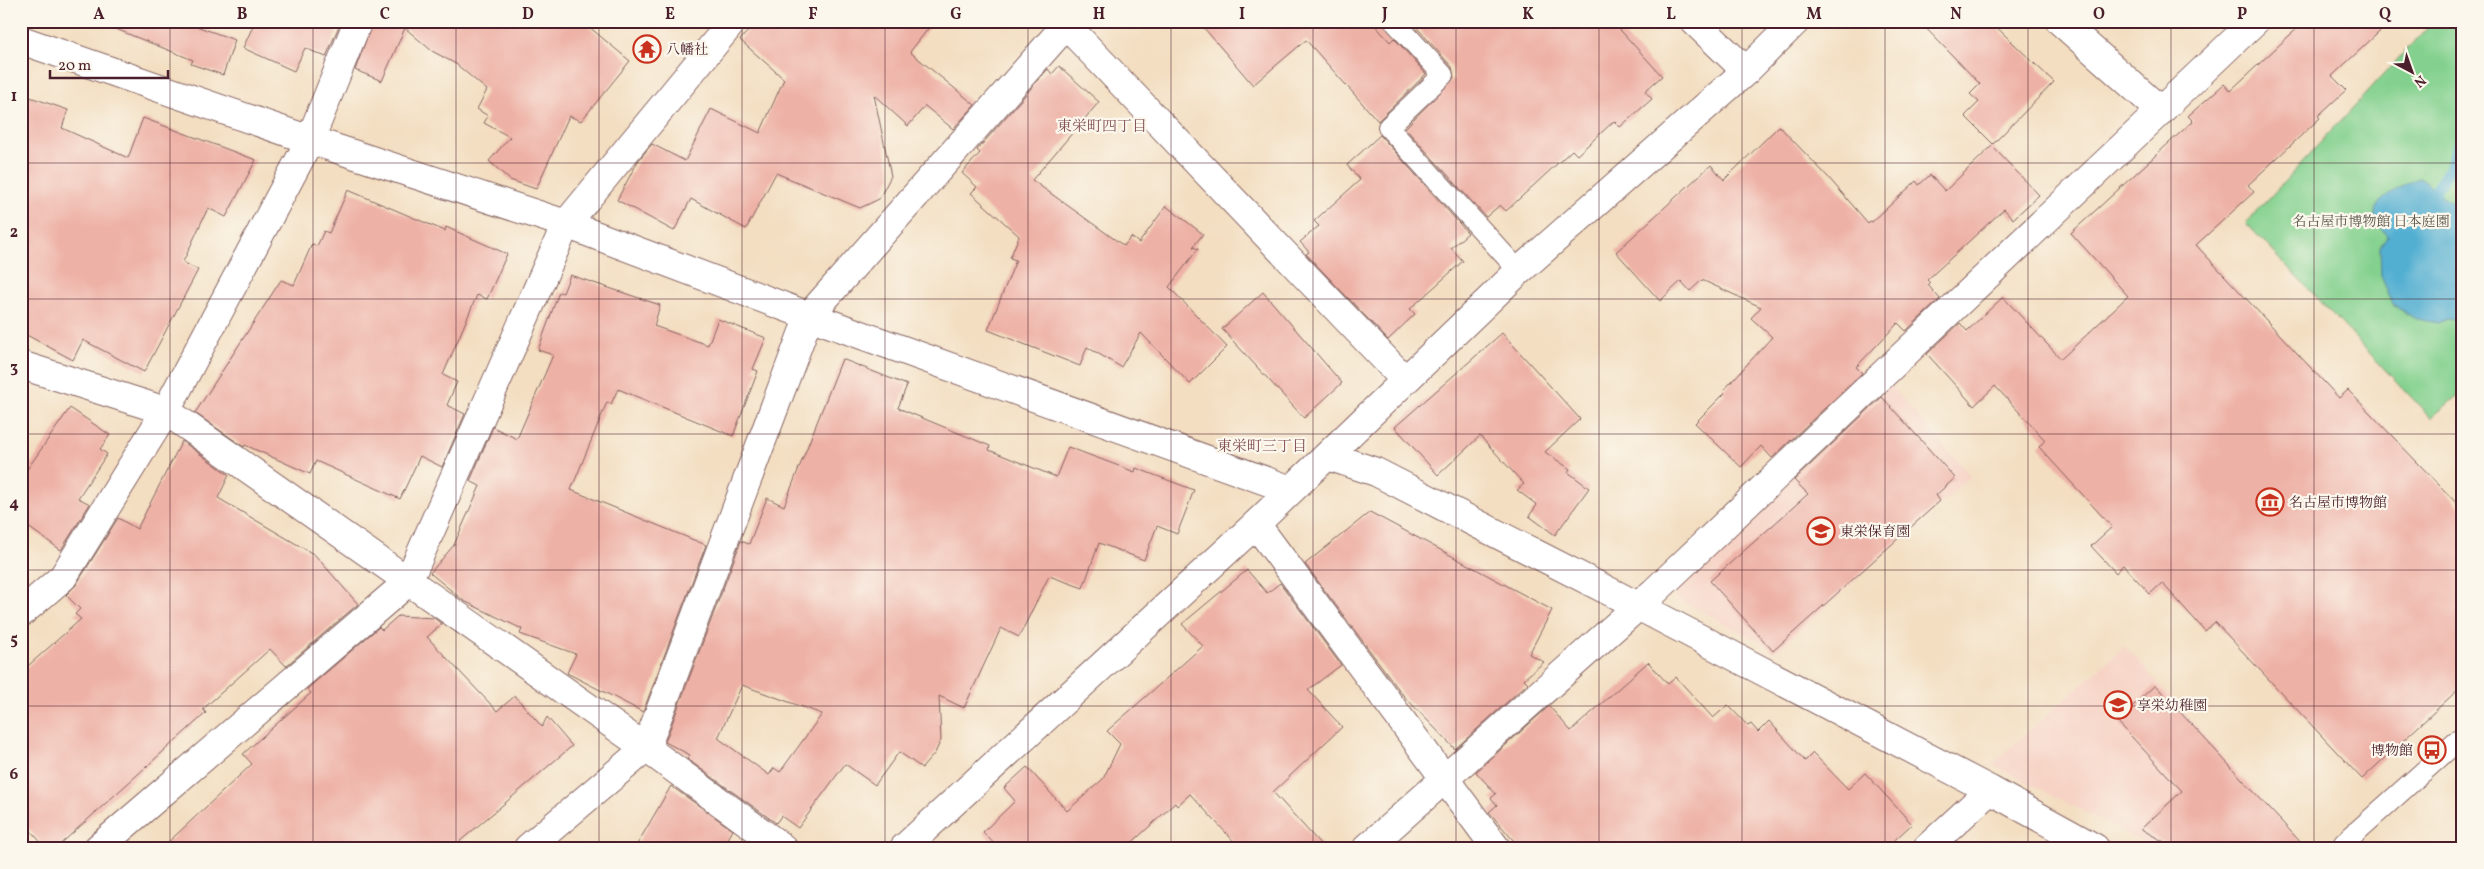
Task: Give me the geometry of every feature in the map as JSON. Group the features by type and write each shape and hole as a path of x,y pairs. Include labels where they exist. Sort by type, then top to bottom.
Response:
{"street":[{"path":"21,613 62,577 166,411 310,140 358,21"},
{"path":"98,848 408,582 566,224 732,21"},
{"path":"1694,21 1746,71"},
{"path":"904,848 1256,524 1328,456 1404,379 1519,271 1746,71 1796,21"},
{"path":"2060,21 2161,111"},
{"path":"1367,848 1638,606 2255,21"},
{"path":"528,848 646,748 809,316 1066,23 1404,379"},
{"path":"21,40 310,140 566,224 809,316 1292,490"},
{"path":"21,365 166,411 646,748 783,848"},
{"path":"1328,456 1376,472 1638,606 1990,790 2095,848"},
{"path":"1256,524 1496,848"},
{"path":"1927,848 1990,790"}],"lane":[{"path":"1394,21 1443,75 1388,127 1519,271"},
{"path":"2346,846 2463,736"}],"shaded area":[{"name":"東栄保育園","path":"1890,384 1971,476 1777,651 1674,597 1672,587"},
{"name":"享栄幼稚園","path":"2125,646 2300,842 2293,848 2154,848 1992,764"}],"green space":[{"name":"名古屋市博物館 日本庭園","path":"2433,21 2463,21 2463,391 2431,418 2246,223"}],"water":[{"path":"2419,178 2455,205 2463,220 2463,321 2447,319 2439,323 2416,319 2394,306 2381,276 2380,247 2387,237 2378,224 2375,216 2376,210 2384,198"}],"building":[{"path":"101,21 182,21 235,40 223,75 191,64 193,60 101,23"},
{"path":"243,21 341,21 326,57 305,48 294,71 243,48 253,26"},
{"path":"373,21 582,21 630,61 581,121 569,116 536,189 510,180 489,161 510,137 484,123 488,116 477,109 487,90 456,64 432,51 405,28 382,81 355,70"},
{"path":"757,21 934,21 910,52 975,105 953,129 925,106 908,126 874,95 891,176 879,199 860,208 776,173 746,229 691,199 674,231 617,200 638,161 652,144 685,161 711,109 760,133 784,79 740,40"},
{"path":"1198,21 1371,21 1390,42 1394,38 1426,74 1378,121 1306,40 1253,85"},
{"path":"1411,21 1612,21 1662,76 1645,91 1652,99 1620,127 1614,121 1577,155 1572,150 1506,211 1500,205 1486,217 1405,128 1454,78 1452,67"},
{"path":"1919,21 1990,21 2054,82 1993,144 1965,116 1979,102 1970,94 1980,84"},
{"name":"名古屋市博物館","path":"2305,21 2391,21 2332,76 2346,90 2318,116 2320,118 2248,185 2254,192 2196,245 2339,398 2348,390 2463,510 2463,685 2362,779 2215,622 2205,631 2162,583 2150,594 2123,565 2116,573 2091,546 2112,527 2039,447 2045,440 1995,386 1974,406 1927,354 1960,323 1967,331 2003,297 2061,359 2128,296 2071,233 2193,121 2188,116 2224,84 2230,91"},
{"path":"1059,66 1099,102 1032,180 1124,246 1131,237 1139,243 1166,206 1203,234 1193,247 1198,249 1169,287 1227,347 1190,384 1141,333 1121,367 1087,347 1080,366 988,330 1016,260 1010,258 1019,236 971,193 977,187 962,173 980,153 977,150 1048,69 1052,74"},
{"path":"21,94 68,110 62,128 128,158 143,118 256,160 226,217 208,208 183,262 198,270 144,372 83,340 73,360 21,332"},
{"path":"1779,126 1828,177 1868,223 1872,222 1916,181 1919,185 1930,175 1945,191 1992,146 2039,195 2013,219 2004,209 1927,280 1930,283 1928,285 1940,299 1906,331 1898,323 1856,367 1862,373 1772,458 1761,446 1741,467 1695,423 1725,393 1723,391 1772,337 1751,318 1761,307 1702,280 1690,291 1681,281 1660,301 1616,252 1711,165 1724,180"},
{"path":"1380,135 1468,233 1451,248 1463,261 1410,309 1415,314 1388,340 1306,254 1309,252 1300,242 1319,226 1314,221 1360,180 1347,165"},
{"path":"348,190 445,231 446,227 507,254 487,299 477,295 443,375 457,382 447,405 465,414 442,467 420,456 400,499 316,461 310,474 245,445 244,447 195,413 281,280 294,285 312,244 317,246 324,231 329,233"},
{"path":"570,275 660,305 654,326 708,345 718,319 766,338 753,369 758,371 733,436 618,389 611,404 607,402 571,490 706,545 643,712 567,673 576,654 520,634 522,629 464,601 430,573 454,545 480,486 470,481 493,427 517,439 553,355 538,350 559,292 563,293"},
{"path":"1263,292 1342,383 1304,418 1222,329"},
{"path":"1502,333 1580,419 1545,452 1570,469 1568,472 1589,488 1555,535 1529,516 1537,505 1517,490 1524,484 1480,436 1438,475 1395,427"},
{"path":"842,359 907,385 898,408 990,446 989,450 1056,477 1068,447 1135,472 1136,468 1194,490 1177,534 1157,526 1144,560 1099,543 1083,588 1049,576 1019,637 1001,628 964,708 939,696 941,740 935,753 922,768 899,752 875,785 845,764 798,828 781,816 776,823 687,759 690,755 665,742 741,541 749,544 767,498 784,506","holes":["742,685 822,714 780,772 774,768 769,775 718,738"]},
{"name":"東栄保育園","path":"1882,397 1955,478 1936,495 1940,501 1773,651 1710,581 1808,494 1794,480"},
{"path":"70,408 110,435 100,449 107,454 78,498 90,504 61,550 21,522 21,478"},
{"path":"182,441 229,475 218,498 315,555 358,604 286,666 270,649 203,709 206,713 56,848 46,848 21,820 21,672 81,619 75,614 80,609 66,595 76,585 118,518 137,529"},
{"path":"1370,512 1552,610 1529,654 1544,662 1524,679 1528,683 1455,749 1403,695 1305,564"},
{"path":"1247,570 1267,593 1280,583 1341,665 1308,690 1342,727 1273,792 1324,848 1240,848 1190,794 1177,806 1175,803 1126,848 998,848 983,832 1015,801 1004,788 1027,767 1067,811 1103,779 1120,744 1107,731 1203,646 1182,624"},
{"path":"398,616 434,618 442,624 427,637 497,711 515,696 542,727 547,717 572,746 452,848 162,848 252,764 243,754 311,693 307,689 379,627 382,630"},
{"path":"1648,662 1668,684 1676,677 1713,718 1728,705 1748,726 1751,724 1758,732 1769,721 1805,761 1813,753 1848,789 1865,773 1912,824 1886,848 1520,848 1489,812 1497,805 1491,798 1496,794 1476,772 1549,706 1571,731"},
{"path":"2155,685 2306,848 2175,848 2141,829 2182,791 2117,721"},
{"path":"671,786 733,830 723,848 635,848"}],"waterway":[{"path":"2428,202 2448,171 2463,135"}],"place":[{"name":"八幡社","path":"647,49"},
{"name":"名古屋市博物館","path":"2270,502"},
{"name":"東栄保育園","path":"1821,531"},
{"name":"享栄幼稚園","path":"2118,705"},
{"name":"博物館","path":"2432,750"}],"district":[{"name":"東栄町四丁目","path":"1102,126"},
{"name":"東栄町三丁目","path":"1262,446"}]}
